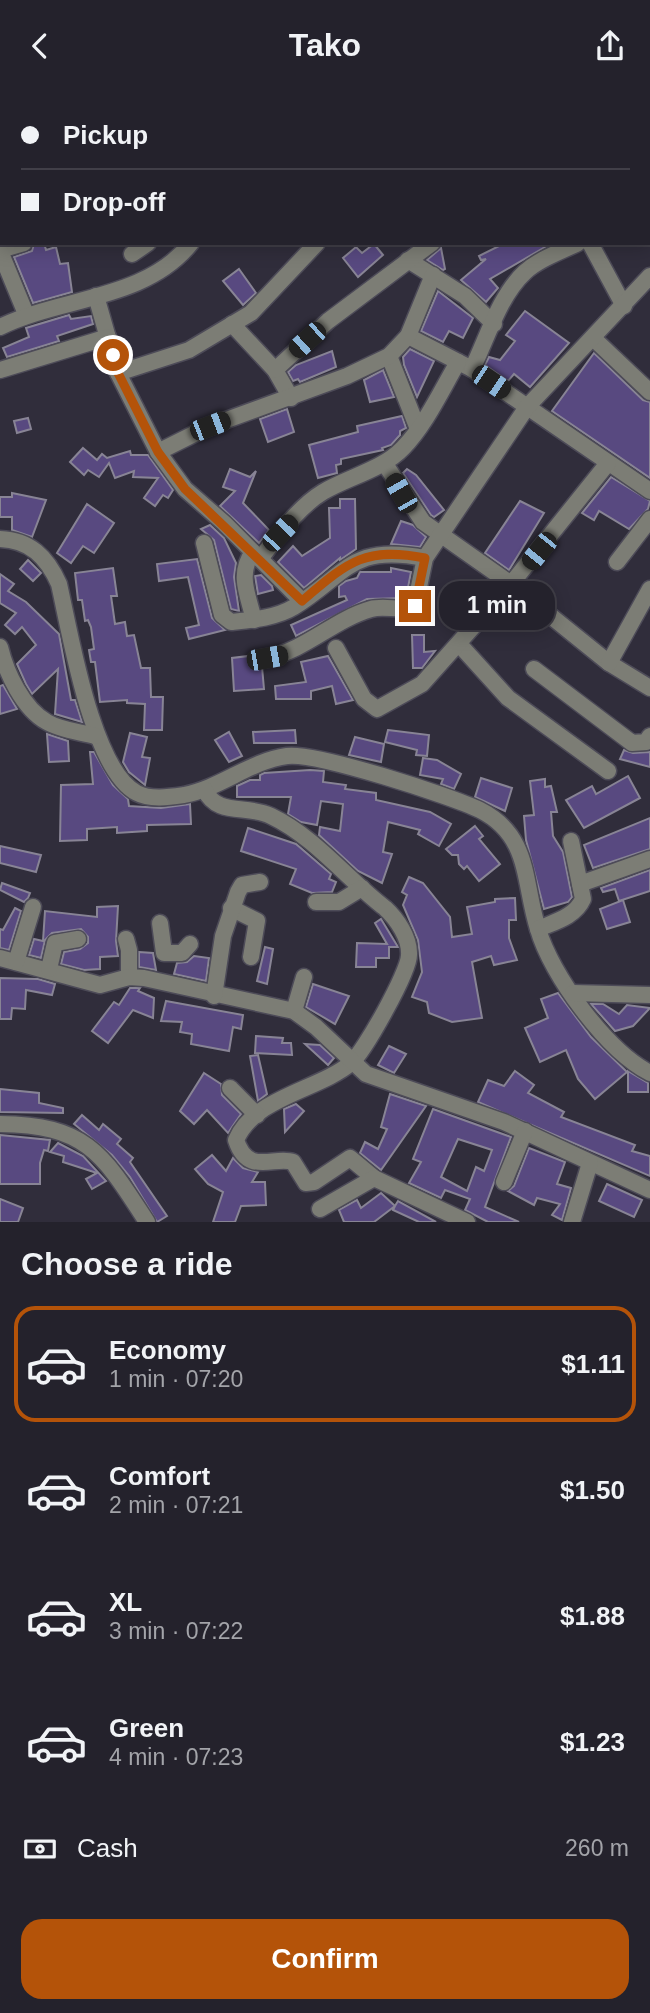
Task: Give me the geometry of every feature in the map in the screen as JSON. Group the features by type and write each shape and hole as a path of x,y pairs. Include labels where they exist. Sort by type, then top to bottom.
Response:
{"street":[{"path":"18,245 0,251 26,314"},
{"path":"132,254 145,245"},
{"path":"0,327 26,314 96,296 150,277 181,256 189,245"},
{"path":"118,373 189,350 251,313 315,245"},
{"path":"275,370 328,321 429,245"},
{"path":"254,620 243,568 319,494 354,475 385,464 418,429 465,366 495,324 512,287 524,273 537,263 574,245"},
{"path":"591,245 624,306"},
{"path":"408,260 465,296 495,324"},
{"path":"158,452 210,426 291,398 389,356 408,336 433,275"},
{"path":"267,658 303,646 361,613 388,607 412,608 417,600 425,558 527,407 648,284"},
{"path":"96,296 118,373 158,452 185,489 302,601"},
{"path":"232,324 275,370 291,398"},
{"path":"408,336 465,366 650,491"},
{"path":"0,370 108,337"},
{"path":"593,338 650,392"},
{"path":"389,356 418,429"},
{"path":"336,648 364,699 377,709 422,684 511,585 608,463"},
{"path":"385,464 411,507 440,534 511,585 609,663 648,683"},
{"path":"617,562 650,519"},
{"path":"0,539 21,542 38,552 51,566 59,584 95,736 124,782 137,793 156,798 205,790 267,760 305,755 464,803 482,811 513,837 521,850 538,929 552,963 611,1043 650,1073"},
{"path":"204,543 222,615 230,622 278,614 302,601 337,572 379,552 425,558"},
{"path":"609,663 650,589"},
{"path":"459,644 508,698 608,771"},
{"path":"0,647 4,661 26,703 47,723 95,736"},
{"path":"534,669 632,743 646,742 650,736"},
{"path":"205,790 210,801 217,806 260,811 282,822 395,918 409,954 395,993 352,1063 286,1096 257,1115 236,1140 250,1158 266,1164 289,1160 296,1165 304,1182 309,1183 347,1159 353,1159 374,1178 467,1222"},
{"path":"538,929 580,907 583,899 571,841"},
{"path":"580,884 650,859"},
{"path":"214,996 223,936 231,908 242,885 260,882"},
{"path":"316,902 339,902 362,888"},
{"path":"33,907 8,960 100,985 129,977 294,1011 323,1033 366,1074 525,1131 650,1190"},
{"path":"231,908 257,921 251,957"},
{"path":"160,923 164,953 182,953 190,944"},
{"path":"49,969 55,943 78,939"},
{"path":"126,939 130,950 129,977"},
{"path":"169,985 174,954"},
{"path":"294,1011 304,977"},
{"path":"573,993 650,995"},
{"path":"230,1088 257,1115"},
{"path":"0,1124 33,1124 58,1129 92,1148 117,1173 146,1222"},
{"path":"504,1182 525,1131"},
{"path":"572,1222 590,1163"},
{"path":"320,1209 374,1178"}],"building":[{"path":"34,245 45,245 46,250 56,247 60,264 68,263 72,292 33,303 14,257 32,251"},
{"path":"375,245 383,255 358,277 343,258 356,247 362,253"},
{"path":"501,245 549,245 490,279 498,288 486,302 461,280 486,259 481,260 479,256"},
{"path":"441,248 445,269 443,270 427,260"},
{"path":"239,269 256,293 243,305 223,281"},
{"path":"438,291 473,318 463,338 449,331 443,342 421,331"},
{"path":"525,311 569,343 530,387 514,374 508,381 485,365 489,357 500,360 515,341 506,335"},
{"path":"69,315 71,319 91,316 93,324 57,336 59,341 7,357 3,348 29,337 26,328"},
{"path":"410,349 434,361 417,397 404,365 403,357"},
{"path":"332,351 336,367 300,382 298,379 293,381 288,372 296,365"},
{"path":"594,353 643,400 650,402 650,478 552,411"},
{"path":"383,370 394,397 370,402 364,380"},
{"path":"287,409 294,432 268,442 260,419"},
{"path":"402,416 406,428 400,431 400,435 391,445 382,448 383,450 341,459 341,464 336,465 337,473 318,478 309,445 358,432 357,426"},
{"path":"28,418 31,429 17,433 14,421"},
{"path":"83,448 97,460 102,454 107,458 130,451 131,455 148,455 173,490 168,498 163,495 155,506 144,498 158,478 133,477 134,471 115,478 109,463 99,477 88,470 84,475 70,462"},
{"path":"230,469 250,477 256,471 243,503 269,530 259,543 220,506 235,491 223,487"},
{"path":"407,469 416,475 444,510 434,517 431,515 403,473"},
{"path":"611,477 650,501 648,509 629,529 599,511 594,520 582,513"},
{"path":"12,493 46,500 32,537 12,530 12,517 0,517 0,497 12,497"},
{"path":"340,499 355,499 356,549 340,558 304,588 278,562 293,546 302,556 330,538 329,508 340,508"},
{"path":"520,501 544,513 509,570 485,553"},
{"path":"87,504 114,523 94,553 83,546 71,563 57,553"},
{"path":"401,521 413,525 426,537 420,547 391,544"},
{"path":"210,525 224,538 236,563 234,577 239,611 231,609 214,540 201,529"},
{"path":"197,559 212,618 225,630 189,639 186,628 199,625 188,577 159,581 157,564"},
{"path":"28,560 41,573 33,581 20,569"},
{"path":"113,568 117,596 111,596 115,624 125,622 127,636 134,635 141,668 150,668 151,697 163,697 162,730 144,730 145,704 127,703 127,700 100,702 95,662 91,662 89,650 94,649 91,627 88,620 85,621 82,600 78,600 75,573"},
{"path":"391,568 411,572 406,598 367,599 296,636 291,625 347,600 345,596 339,597 339,586 357,578 360,572 391,572"},
{"path":"0,574 14,584 8,591 26,602 59,634 71,700 75,700 82,722 55,714 58,669 32,694 26,684 17,664 36,645 22,627 15,634 5,625 16,613 0,603"},
{"path":"261,575 273,590 258,594 255,576"},
{"path":"412,635 424,635 424,652 435,651 422,668 413,668"},
{"path":"257,655 262,667 264,689 234,691 232,658"},
{"path":"328,656 353,700 336,704 332,686 311,691 311,699 276,699 275,686 306,682 301,662"},
{"path":"3,685 17,709 0,714 0,686"},
{"path":"295,730 296,743 254,743 253,732"},
{"path":"388,730 429,735 427,756 416,755 417,750 385,742"},
{"path":"229,732 242,756 229,762 215,740"},
{"path":"130,733 147,737 142,757 150,758 145,785 129,772 123,762"},
{"path":"47,734 68,741 69,761 49,762"},
{"path":"355,737 384,744 381,762 349,755"},
{"path":"624,750 633,753 650,752 650,767 620,759"},
{"path":"90,752 94,752 113,785 128,799 129,806 161,808 190,804 191,824 147,825 147,831 117,833 117,827 87,829 87,840 60,841 61,785 93,784"},
{"path":"423,758 437,760 461,774 454,789 441,784 443,779 420,775"},
{"path":"324,771 323,782 346,785 345,789 376,793 376,800 430,812 451,824 439,846 418,834 420,830 388,822 383,852 392,854 382,883 358,871 319,835 320,827 340,831 343,804 321,801 317,825 301,822 288,814 291,797 237,797 237,786 250,780 260,780 260,775 264,773"},
{"path":"628,776 640,798 584,828 566,800 592,786 596,794"},
{"path":"481,778 512,788 505,811 475,797"},
{"path":"545,779 545,787 551,786 557,812 551,812 553,836 563,852 572,897 568,902 544,909 526,840 524,816 534,815 530,781"},
{"path":"650,818 650,849 593,868 584,845"},
{"path":"475,826 483,836 479,839 500,864 479,881 467,866 464,869 459,864 458,855 452,855 446,849"},
{"path":"248,828 296,844 331,874 329,879 336,882 332,892 312,893 290,884 296,869 241,851"},
{"path":"0,846 41,855 36,872 0,863"},
{"path":"650,870 650,891 619,901 615,889 603,892 601,888"},
{"path":"409,877 423,883 450,917 452,937 472,934 467,907 495,902 495,899 515,898 516,920 509,920 509,938 517,960 494,965 491,956 472,962 482,1018 452,1022 429,1013 427,1002 412,997 422,972 418,940 403,905 407,895 402,892"},
{"path":"2,883 30,893 28,898 24,902 0,890"},
{"path":"623,900 630,922 607,929 600,909"},
{"path":"118,906 118,956 100,957 100,969 84,970 61,964 64,952 80,949 88,943 88,937 81,929 52,933 45,940 41,958 29,955 34,939 43,941 45,911 97,917 97,907"},
{"path":"15,908 21,911 9,950 0,948 0,929 3,930"},
{"path":"381,919 398,947 389,947 389,958 376,958 376,967 356,967 357,943 387,944 375,923"},
{"path":"265,947 273,949 267,984 257,981"},
{"path":"139,952 153,953 156,970 139,967"},
{"path":"194,956 209,958 206,981 174,974 177,963 187,962"},
{"path":"0,978 38,979 55,984 52,995 26,990 25,1009 12,1008 11,1019 0,1019"},
{"path":"313,984 349,996 335,1024 306,1007"},
{"path":"130,988 140,988 138,991 154,998 153,1018 133,1010 108,1043 92,1031 114,1002 119,1005"},
{"path":"558,993 591,1037 627,1072 595,1099 578,1079 566,1050 540,1062 525,1028 548,1018 541,999"},
{"path":"166,1001 243,1015 241,1029 233,1027 229,1051 191,1044 192,1034 180,1032 182,1022 161,1021"},
{"path":"591,1004 603,1004 619,1014 627,1005 650,1008 633,1026 615,1031"},
{"path":"256,1036 283,1038 282,1043 291,1043 292,1055 255,1053"},
{"path":"305,1044 320,1045 334,1058 328,1065"},
{"path":"389,1046 406,1054 394,1073 378,1065"},
{"path":"258,1055 267,1094 258,1101 250,1056"},
{"path":"515,1071 534,1085 528,1093 564,1112 561,1117 635,1145 632,1151 650,1156 650,1176 478,1102 488,1080 504,1086"},
{"path":"628,1071 648,1083 648,1092 628,1092"},
{"path":"204,1073 221,1084 222,1095 241,1114 228,1133 207,1110 194,1124 180,1111"},
{"path":"0,1089 39,1093 39,1103 63,1108 63,1113 0,1112"},
{"path":"390,1094 426,1106 381,1170 360,1153 365,1142 378,1149 387,1129 381,1127"},
{"path":"296,1104 304,1111 285,1132 284,1109"},
{"path":"433,1109 511,1137 485,1207 519,1222 488,1222 465,1210 470,1199 445,1190 441,1198 409,1183 421,1162 413,1159","holes":["458,1139 492,1150 484,1171 476,1167 467,1191 441,1177"]},
{"path":"82,1115 99,1130 103,1124 121,1139 117,1144 133,1158 130,1162 167,1216 157,1222 130,1177 112,1155 74,1124"},
{"path":"0,1135 50,1140 48,1151 44,1150 40,1163 40,1184 0,1184"},
{"path":"58,1143 83,1156 106,1181 92,1189 86,1179 97,1173 63,1162 64,1156 50,1152"},
{"path":"529,1148 565,1162 557,1184 571,1188 562,1220 552,1215 560,1204 537,1198 534,1205 508,1191 514,1186"},
{"path":"212,1155 226,1171 233,1158 243,1168 258,1172 252,1182 265,1182 266,1205 241,1206 235,1222 213,1222 223,1192 208,1184 195,1169"},
{"path":"607,1184 642,1200 634,1217 599,1201"},
{"path":"381,1193 395,1206 374,1222 344,1222 339,1210 357,1200 361,1208"},
{"path":"0,1199 23,1208 18,1222 0,1222"},
{"path":"398,1201 436,1222 419,1222 393,1210"}],"route":[{"path":"113,355 118,373 158,452 185,489 224,523 302,601 337,572 355,561 379,552 425,558 415,606"}]}
